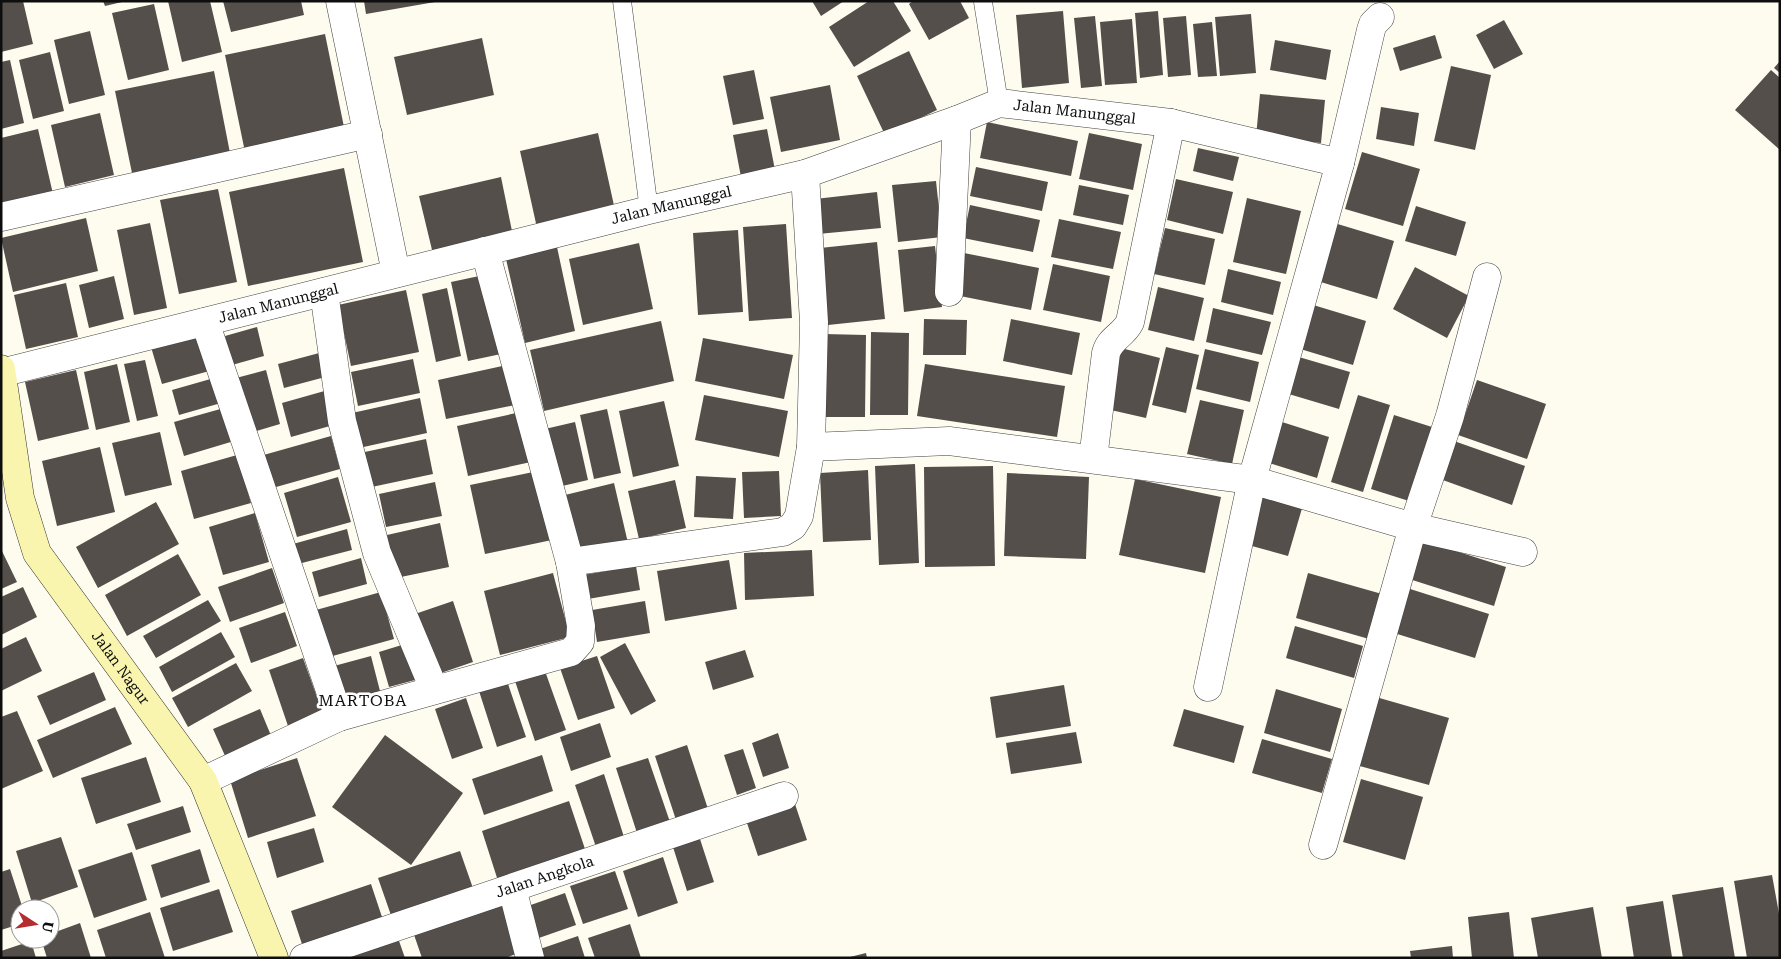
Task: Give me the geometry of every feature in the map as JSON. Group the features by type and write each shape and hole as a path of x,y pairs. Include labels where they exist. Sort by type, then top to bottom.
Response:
{"street":[{"path":"340,1 396,274"},
{"path":"1208,687 1252,480 1340,164 1371,30 1373,24 1380,17"},
{"name":"Jalan Manunggal","path":"2,371 649,210 806,174 999,103 1171,123 1340,164"},
{"path":"949,292 957,120"},
{"path":"1092,459 1106,353 1111,341 1126,330 1130,322 1171,123"},
{"path":"1,217 368,134"},
{"path":"570,562 783,532 793,526 799,516 811,446 814,322 806,174"},
{"path":"203,781 339,717 570,652 580,642 581,626 570,562 485,251"},
{"path":"1323,845 1413,527 1450,416 1487,277"},
{"path":"324,292 342,421 377,553 434,689"},
{"path":"205,322 339,717"},
{"name":"Jalan Nagur","path":"2,371 20,498 37,553 203,781 274,958"},
{"path":"811,446 949,441 1252,480 1413,527 1523,552"},
{"name":"Jalan Angkola","path":"304,958 784,796"},
{"path":"512,888 530,958"}],"lane":[{"path":"622,1 649,210"},
{"path":"983,2 999,103"}],"building":[{"path":"1,1 23,1 33,44 1,52"},
{"path":"103,1 122,1 122,2 105,6"},
{"path":"168,1 210,1 222,52 182,62"},
{"path":"223,1 301,1 304,15 231,32"},
{"path":"364,1 435,1 435,2 366,14"},
{"path":"812,1 844,1 821,16"},
{"path":"869,1 893,1 911,31 854,67 829,27"},
{"path":"913,1 960,1 969,18 929,40 909,4"},
{"path":"154,4 169,70 128,80 112,13"},
{"path":"1063,11 1069,83 1022,88 1016,15"},
{"path":"1158,11 1163,75 1140,78 1135,13"},
{"path":"1251,14 1256,73 1220,76 1215,17"},
{"path":"1095,16 1102,86 1081,88 1074,18"},
{"path":"1186,16 1191,75 1168,77 1163,18"},
{"path":"1132,19 1137,83 1105,85 1100,22"},
{"path":"1504,20 1523,54 1494,69 1476,35"},
{"path":"1212,22 1217,76 1198,77 1193,24"},
{"path":"90,31 105,95 69,104 54,40"},
{"path":"325,34 345,132 245,152 225,55"},
{"path":"1435,35 1442,58 1400,71 1393,48"},
{"path":"482,38 494,95 407,115 394,57"},
{"path":"1275,40 1331,50 1326,80 1270,70"},
{"path":"909,51 937,110 885,135 857,76"},
{"path":"50,52 64,111 33,119 19,60"},
{"path":"10,60 24,123 1,129 1,62"},
{"path":"1780,61 1780,73 1774,68"},
{"path":"1451,66 1491,75 1475,150 1434,141"},
{"path":"754,70 764,119 733,125 723,76"},
{"path":"1771,70 1780,78 1780,150 1735,110"},
{"path":"214,71 230,153 132,173 115,91"},
{"path":"830,85 840,140 781,152 770,97"},
{"path":"1260,94 1325,100 1321,143 1256,137"},
{"path":"1381,107 1419,113 1414,146 1376,139"},
{"path":"100,113 114,175 65,187 51,125"},
{"path":"987,122 1078,141 1071,176 980,158"},
{"path":"38,129 53,194 1,206 1,138"},
{"path":"767,129 775,170 741,177 733,135"},
{"path":"598,133 615,210 537,228 520,151"},
{"path":"1089,133 1142,144 1133,190 1079,179"},
{"path":"1198,148 1239,157 1233,181 1193,171"},
{"path":"1362,152 1420,169 1403,226 1345,209"},
{"path":"976,167 1048,182 1042,211 970,196"},
{"path":"344,168 363,262 248,286 229,192"},
{"path":"501,177 513,236 433,254 419,196"},
{"path":"1176,179 1233,192 1223,234 1167,220"},
{"path":"936,181 942,237 898,242 892,185"},
{"path":"1079,185 1129,195 1123,225 1073,215"},
{"path":"218,189 237,282 179,294 160,200"},
{"path":"877,192 881,228 818,234 815,199"},
{"path":"1247,198 1301,211 1286,274 1233,262"},
{"path":"970,205 1040,220 1033,252 963,238"},
{"path":"1416,206 1466,222 1456,256 1405,241"},
{"path":"86,218 98,271 13,292 1,238"},
{"path":"1059,219 1121,232 1113,269 1051,257"},
{"path":"1331,222 1394,241 1377,299 1314,280"},
{"path":"150,223 167,308 134,315 117,230"},
{"path":"786,224 792,318 749,321 743,227"},
{"path":"1165,228 1215,239 1205,285 1154,274"},
{"path":"738,230 743,312 698,315 693,233"},
{"path":"877,242 885,319 828,325 820,248"},
{"path":"639,243 653,309 583,325 569,259"},
{"path":"935,246 942,307 904,312 898,250"},
{"path":"557,247 575,331 525,343 506,259"},
{"path":"964,253 1039,268 1031,310 955,295"},
{"path":"1053,264 1110,276 1101,322 1043,310"},
{"path":"1415,267 1469,296 1447,338 1393,309"},
{"path":"1228,269 1281,282 1273,315 1221,302"},
{"path":"484,275 501,354 468,361 451,282"},
{"path":"114,276 124,319 89,328 79,285"},
{"path":"66,283 78,337 26,349 14,295"},
{"path":"1158,287 1204,298 1194,341 1148,330"},
{"path":"447,288 461,356 436,362 422,294"},
{"path":"406,290 419,352 351,366 338,305"},
{"path":"1310,304 1366,321 1353,365 1297,348"},
{"path":"1213,308 1271,322 1262,355 1206,342"},
{"path":"924,319 967,320 966,355 923,355"},
{"path":"1011,319 1080,333 1072,375 1003,361"},
{"path":"661,321 674,381 544,411 530,350"},
{"path":"257,327 264,356 232,365 225,336"},
{"path":"202,332 213,370 162,384 151,347"},
{"path":"871,332 909,333 908,415 870,415"},
{"path":"824,334 866,335 865,417 823,417"},
{"path":"703,338 793,355 784,399 695,381"},
{"path":"1117,347 1160,358 1146,418 1102,408"},
{"path":"1166,347 1199,355 1186,413 1152,405"},
{"path":"1205,349 1259,362 1250,402 1196,389"},
{"path":"323,352 329,376 284,388 278,364"},
{"path":"1292,355 1350,372 1339,409 1282,392"},
{"path":"413,359 420,393 358,406 351,372"},
{"path":"145,360 158,416 137,421 124,364"},
{"path":"117,364 130,422 96,430 84,372"},
{"path":"925,364 1065,386 1057,437 917,416"},
{"path":"507,365 515,405 446,419 438,380"},
{"path":"76,370 89,429 38,441 25,382"},
{"path":"266,370 280,424 250,433 236,378"},
{"path":"214,378 221,403 179,415 172,390"},
{"path":"1477,380 1546,404 1527,459 1458,435"},
{"path":"328,390 337,424 291,437 282,403"},
{"path":"704,395 788,411 779,457 695,440"},
{"path":"1358,395 1390,405 1363,492 1331,482"},
{"path":"420,398 427,433 359,448 352,413"},
{"path":"1200,400 1244,410 1232,464 1187,454"},
{"path":"664,401 679,466 633,477 619,411"},
{"path":"224,408 234,441 184,456 174,422"},
{"path":"607,409 621,473 594,479 580,415"},
{"path":"521,412 531,462 468,476 457,426"},
{"path":"1394,415 1432,427 1409,501 1371,489"},
{"path":"575,422 588,480 558,487 545,429"},
{"path":"1282,422 1329,437 1317,478 1269,463"},
{"path":"160,432 172,485 125,496 112,443"},
{"path":"331,436 340,469 269,489 260,456"},
{"path":"426,439 433,474 367,488 360,453"},
{"path":"1454,441 1525,466 1512,505 1440,479"},
{"path":"100,447 115,512 57,526 42,461"},
{"path":"237,455 251,503 194,519 181,471"},
{"path":"915,464 919,563 879,565 875,466"},
{"path":"993,466 995,566 925,567 924,467"},
{"path":"868,470 871,540 823,542 820,473"},
{"path":"538,471 552,540 485,554 470,485"},
{"path":"779,471 781,516 744,518 742,472"},
{"path":"1007,473 1089,477 1086,559 1004,556"},
{"path":"696,476 736,478 733,519 694,517"},
{"path":"338,477 351,522 297,537 284,493"},
{"path":"1135,479 1221,497 1205,573 1119,555"},
{"path":"675,480 686,528 639,539 628,491"},
{"path":"435,482 442,516 386,527 379,494"},
{"path":"614,483 628,543 574,555 561,496"},
{"path":"1256,492 1303,505 1288,556 1241,543"},
{"path":"156,502 179,544 98,588 76,547"},
{"path":"255,513 269,562 223,575 209,527"},
{"path":"440,523 449,567 396,578 387,535"},
{"path":"347,529 352,550 298,564 293,544"},
{"path":"1418,539 1506,567 1494,606 1406,578"},
{"path":"1,549 17,582 1,589"},
{"path":"812,550 814,596 745,600 744,553"},
{"path":"178,554 201,595 127,636 105,595"},
{"path":"361,558 367,584 319,597 312,572"},
{"path":"729,560 737,609 665,621 657,571"},
{"path":"636,566 640,590 588,599 583,575"},
{"path":"272,568 284,603 230,622 218,587"},
{"path":"553,573 570,637 500,655 484,591"},
{"path":"1308,573 1382,594 1369,639 1296,618"},
{"path":"23,587 37,617 1,635 1,597"},
{"path":"1407,588 1489,614 1475,658 1394,633"},
{"path":"381,592 394,639 329,657 316,610"},
{"path":"208,600 221,621 156,658 143,636"},
{"path":"453,601 473,662 435,675 415,614"},
{"path":"645,601 650,633 597,642 592,610"},
{"path":"285,612 297,646 251,663 239,628"},
{"path":"1295,626 1363,646 1354,678 1286,658"},
{"path":"221,632 235,657 172,692 159,667"},
{"path":"26,637 42,671 1,691 1,649"},
{"path":"625,643 656,701 631,715 600,657"},
{"path":"405,644 415,680 389,687 379,652"},
{"path":"745,650 754,677 713,690 705,662"},
{"path":"371,656 380,691 344,701 334,666"},
{"path":"597,656 615,708 578,720 560,668"},
{"path":"303,658 323,714 288,726 269,670"},
{"path":"236,663 252,691 188,727 172,698"},
{"path":"545,671 566,730 535,741 515,681"},
{"path":"94,672 106,700 50,725 37,696"},
{"path":"507,681 526,737 497,747 479,691"},
{"path":"1064,685 1071,726 996,738 990,697"},
{"path":"1276,689 1342,709 1330,752 1264,733"},
{"path":"1376,697 1449,718 1429,785 1356,765"},
{"path":"466,698 483,748 452,759 435,709"},
{"path":"115,707 132,744 53,778 37,740"},
{"path":"260,709 272,738 226,758 213,729"},
{"path":"1184,709 1244,726 1234,763 1173,746"},
{"path":"17,711 43,771 1,789 1,717"},
{"path":"600,723 611,757 571,771 560,737"},
{"path":"1076,732 1082,763 1011,774 1006,743"},
{"path":"778,733 789,768 763,777 752,743"},
{"path":"385,735 463,793 411,865 332,807"},
{"path":"1262,739 1332,759 1322,793 1252,773"},
{"path":"687,745 709,812 677,823 655,756"},
{"path":"743,749 756,788 737,795 724,755"},
{"path":"542,755 553,791 484,815 472,779"},
{"path":"146,757 161,802 96,824 81,778"},
{"path":"297,758 316,816 248,838 230,780"},
{"path":"648,758 670,822 637,833 616,768"},
{"path":"604,774 624,837 596,847 575,785"},
{"path":"1361,779 1423,797 1405,860 1343,842"},
{"path":"569,801 587,855 499,884 482,831"},
{"path":"795,804 807,840 758,856 746,820"},
{"path":"183,806 191,832 136,850 127,824"},
{"path":"314,828 324,862 277,878 267,842"},
{"path":"699,836 714,882 687,891 672,844"},
{"path":"61,837 78,887 44,899 31,899 16,851"},
{"path":"200,849 210,882 161,898 151,865"},
{"path":"460,851 475,894 393,921 378,878"},
{"path":"132,852 147,900 94,918 78,870"},
{"path":"663,857 678,903 638,917 623,871"},
{"path":"10,869 20,899 10,899 10,927 1,930 1,872"},
{"path":"615,871 628,909 583,924 570,886"},
{"path":"1772,875 1780,919 1780,957 1747,958 1734,881"},
{"path":"371,884 384,923 304,950 291,911"},
{"path":"1723,887 1735,958 1683,958 1672,895"},
{"path":"219,889 233,932 173,951 160,908"},
{"path":"565,893 576,925 536,939 525,907"},
{"path":"503,899 521,952 505,958 422,958 412,929"},
{"path":"1663,901 1672,957 1634,958 1626,907"},
{"path":"1593,907 1602,958 1538,958 1531,918"},
{"path":"150,912 165,958 106,958 97,930"},
{"path":"1509,912 1514,958 1472,958 1468,917"},
{"path":"80,923 91,958 47,958 44,949 60,949 60,930"},
{"path":"630,924 641,958 595,958 588,938"},
{"path":"578,936 585,958 543,958 540,949"},
{"path":"398,938 405,958 342,958"},
{"path":"1452,946 1453,958 1411,958 1410,951"},
{"path":"10,948 33,949 36,958 1,958 1,951"},
{"path":"866,953 867,958 850,958 850,957"}],"district":[{"name":"MARTOBA","path":"363,700"}]}
